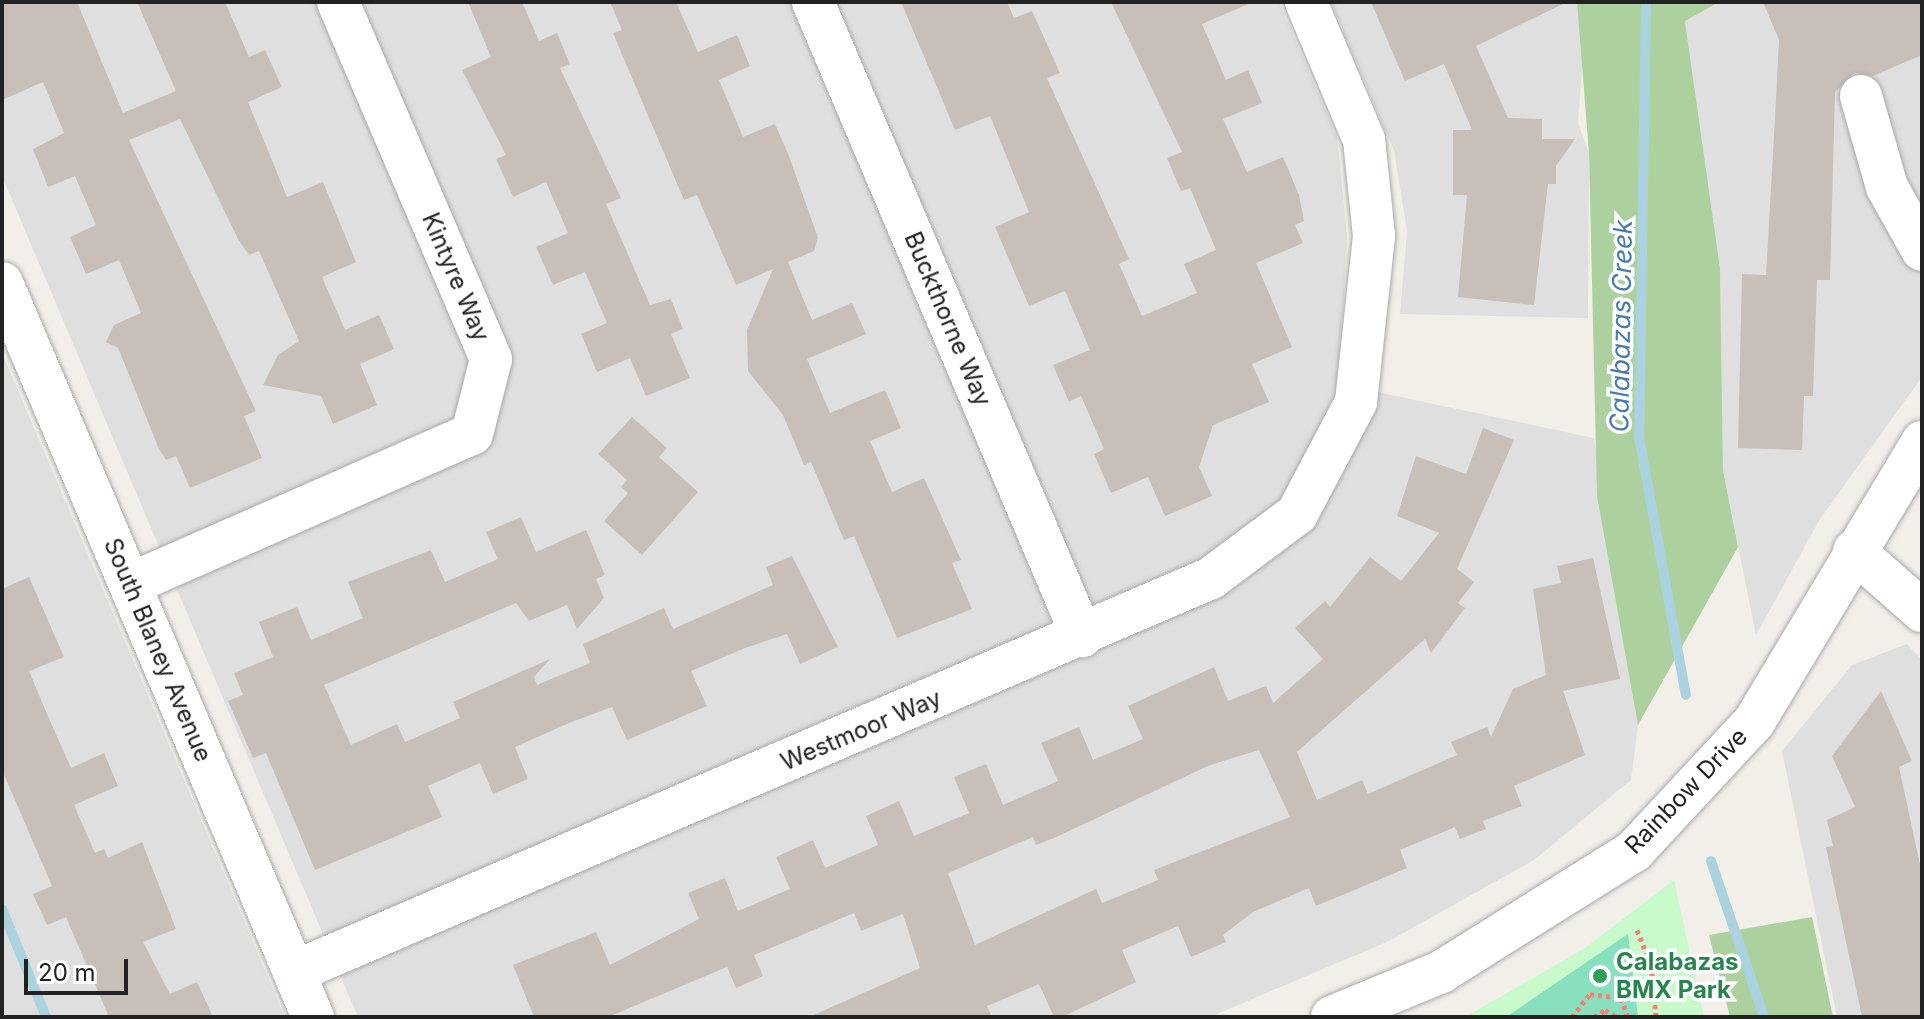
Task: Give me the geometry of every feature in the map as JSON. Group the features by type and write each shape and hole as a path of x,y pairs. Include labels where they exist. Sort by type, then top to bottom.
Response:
{"street":[{"name":"Kintyre Way","path":"130,584 472,434 491,359 338,2"},
{"name":"Buckthorne Way","path":"813,2 1082,636"},
{"name":"Westmoor Way","path":"294,972 1211,578 1297,514 1356,402 1374,236 1364,140 1306,2"},
{"path":"1861,96 1887,187 1922,250"},
{"name":"South Blaney Avenue","path":"2,283 313,1017"},
{"name":"Rainbow Drive","path":"1332,1017 1441,972 1634,851 1754,722 1922,442"},
{"path":"1854,551 1922,611"}],"path":[{"path":"1637,930 1651,965 1656,1017"},
{"path":"1572,1017 1590,994 1621,998 1628,1017"},
{"path":"1594,1017 1605,1010 1617,1017"}],"shaded area":[{"path":"2,2 1279,2 1337,137 1347,236 1339,384 1594,438 1638,725 1631,780 1534,860 1389,941 1210,1017 358,1017 2,176"},
{"path":"1331,2 1577,2 1584,40 1578,123 1589,153 1588,318 1400,314 1407,231 1394,150"},
{"path":"1719,2 1922,2 1922,377 1820,519 1756,635 1723,470 1720,268 1685,20"},
{"path":"2,353 285,1017 2,1017"},
{"path":"1907,644 1922,660 1922,1017 1837,1017 1782,751 1852,665"}],"green space":[{"path":"1577,2 1719,2 1685,21 1720,268 1723,470 1738,547 1638,725 1597,496 1589,153"},
{"path":"1674,880 1704,1017 1465,1017 1585,948"},
{"path":"1812,917 1833,1017 1730,1017 1709,935"},
{"name":"Calabazas BMX Park","path":"1628,934 1638,1017 1506,1017"}],"building":[{"path":"2,2 77,2 123,113 176,91 137,2 225,2 249,57 265,50 282,87 248,102 287,197 323,182 356,262 322,277 345,330 379,315 394,349 360,364 377,405 333,424 321,396 263,385 278,355 299,341 259,251 249,255 238,239 180,119 129,140 256,411 244,416 262,458 190,488 176,456 166,460 159,449 118,348 106,342 114,325 141,313 119,260 86,274 70,237 96,225 75,176 48,187 33,149 64,133 43,82 2,100"},
{"path":"468,2 522,2 539,41 557,33 570,64 560,68 621,198 606,204 650,305 671,299 683,329 671,334 690,378 646,396 630,358 597,372 581,334 607,323 585,272 553,285 536,247 568,233 546,182 513,197 496,159 506,155 462,70 491,57"},
{"path":"610,2 676,2 698,52 737,35 750,66 719,80 743,137 775,124 789,156 818,238 814,251 788,262 812,320 852,303 866,334 807,359 830,413 885,390 901,428 870,441 892,492 924,478 961,560 952,563 972,609 897,638 854,536 844,540 811,462 804,465 783,415 748,371 747,330 773,269 736,285 697,195 684,200 613,33 622,30"},
{"path":"901,2 1007,2 1014,18 1032,11 1060,73 1047,78 1129,259 1119,264 1142,316 1197,293 1184,264 1216,250 1190,188 1181,191 1167,158 1182,152 1111,2 1253,2 1202,24 1226,80 1248,70 1262,103 1223,119 1247,172 1283,157 1299,195 1304,221 1295,225 1303,243 1256,263 1292,347 1252,364 1269,402 1213,425 1199,467 1212,496 1165,516 1148,477 1111,493 1094,454 1104,449 1081,396 1069,402 1053,365 1090,350 1065,291 1029,306 995,227 1029,212 990,116 955,130"},
{"path":"1371,2 1567,2 1476,46 1508,118 1542,119 1542,139 1575,139 1556,166 1556,184 1548,184 1534,305 1458,297 1467,195 1453,195 1453,130 1472,130 1444,64 1405,81"},
{"path":"1763,2 1922,2 1922,55 1873,76 1854,73 1835,92 1830,280 1817,280 1813,396 1804,396 1802,450 1738,448 1742,274 1766,275 1775,119 1779,40"},
{"path":"632,417 667,448 659,457 698,492 642,555 604,521 628,493 621,487 627,480 598,454"},
{"path":"1483,428 1514,440 1457,569 1474,582 1458,603 1465,608 1431,653 1425,639 1297,752 1317,800 1362,780 1368,794 1457,755 1451,742 1487,727 1491,737 1513,689 1546,675 1533,589 1561,583 1557,566 1593,558 1620,679 1563,691 1585,755 1514,786 1522,806 1483,821 1486,829 1460,839 1455,827 1400,850 1407,868 1316,906 1309,888 1253,912 1223,935 1226,942 1191,957 1178,926 1122,950 1136,982 1062,1017 1054,1017 1039,984 987,1006 992,1017 809,1017 920,968 903,914 861,931 854,913 754,955 763,976 736,988 727,967 608,1017 534,1017 513,965 596,932 610,965 699,919 688,893 725,878 738,911 790,889 776,857 813,840 825,868 878,845 866,816 899,801 914,836 969,813 954,777 986,764 1003,805 1058,781 1041,743 1079,727 1093,760 1143,739 1128,706 1214,667 1228,701 1266,686 1273,703 1323,659 1295,628 1325,601 1330,607 1370,557 1401,581 1439,533 1397,516 1416,456 1466,474","holes":["1259,750 1290,817 1154,870 1158,880 1102,903 1096,889 975,945 948,873 1033,837 1036,845 1054,838 1210,765"]},
{"path":"521,517 536,552 586,530 605,575 596,579 604,598 577,629 567,605 529,621 516,603 324,685 351,745 397,724 405,742 460,718 453,702 550,659 534,677 537,685 590,663 583,644 664,608 673,629 773,585 766,567 792,556 838,647 800,664 787,634 691,671 707,706 627,740 612,707 569,723 515,747 528,779 493,794 480,763 428,786 442,817 315,870 266,753 253,758 228,701 243,695 234,673 273,657 259,622 297,607 311,640 363,618 348,582 431,550 445,582 498,559 486,532"},
{"path":"29,577 64,657 29,671 47,714 71,768 104,753 118,786 74,805 95,853 104,849 108,858 142,842 176,929 143,942 170,994 197,982 213,1017 109,1017 66,917 47,925 33,894 52,886 2,770 2,589"},
{"path":"1881,691 1912,761 1899,767 1922,874 1922,1017 1862,1017 1826,847 1833,846 1827,820 1855,807 1832,756"}],"waterway":[{"name":"Calabazas Creek","path":"1646,2 1639,437 1686,695"},
{"name":"Calabazas Creek","path":"1711,861 1764,1017"},
{"path":"2,909 46,1017"}],"place":[{"name":"Calabazas BMX Park","path":"1600,976"}]}
